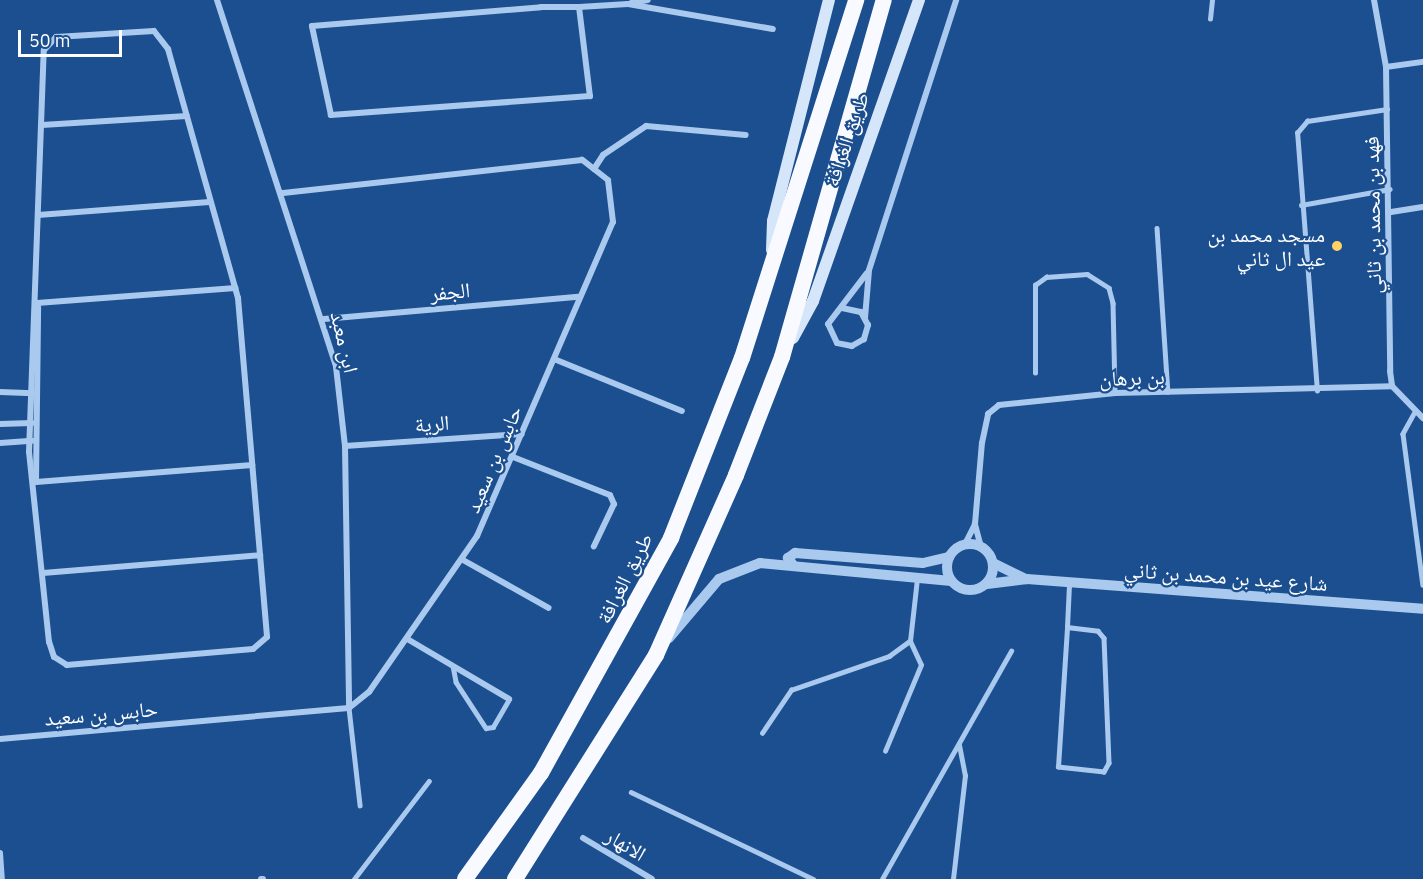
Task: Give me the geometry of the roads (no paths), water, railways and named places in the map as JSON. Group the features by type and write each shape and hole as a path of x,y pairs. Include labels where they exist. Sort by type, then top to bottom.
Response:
{"highway":[{"name":"طريق الغرافة","path":"465,879 541,773 651,578 699,473 771,272 856,0"},
{"name":"طريق الغرافة","path":"515,879 656,655 782,357 884,0"}],"main road":[{"name":"طريق الغرافة","path":"771,272 773,221 829,0"},
{"name":"طريق الغرافة","path":"782,357 813,301 919,0"}],"street":[{"name":"ابن معبد","path":"217,0 324,319 336,367 345,446 349,708"},
{"path":"579,7 590,96 331,115 312,26 541,4 579,7 628,4 648,0"},
{"path":"869,270 828,324 837,344 852,346 864,339 869,270 956,0"},
{"name":"فهد بن محمد بن ثاني","path":"1374,0 1386,67 1391,212 1392,386"},
{"path":"628,4 772,29"},
{"path":"146,30 165,42 187,116 235,288 268,630 259,647 67,665 51,650 36,482 29,441 33,423 44,50 50,39 146,30"},
{"path":"1386,67 1423,62"},
{"path":"42,125 187,116"},
{"path":"281,193 582,160 594,169 603,155 646,126 746,135"},
{"name":"حابس بن سعيد","path":"0,739 349,708 410,640 463,560 513,457 578,297 613,222 608,180 594,169"},
{"path":"38,215 210,202"},
{"path":"1391,212 1423,207"},
{"path":"37,303 235,288"},
{"name":"الجفر","path":"324,319 578,297"},
{"path":"842,308 855,309 866,318"},
{"path":"554,359 682,411"},
{"path":"1392,386 1423,418"},
{"name":"بن برهان","path":"965,544 975,524 988,414 1021,400 1115,393 1317,391 1392,386"},
{"path":"0,392 33,393"},
{"path":"33,423 37,441 36,482"},
{"path":"0,424 33,423"},
{"name":"الرية","path":"345,446 522,434"},
{"path":"0,443 37,441"},
{"path":"513,457 610,495 614,504 594,546"},
{"path":"36,482 252,465"},
{"name":"بن برهان","path":"975,524 981,547"},
{"path":"656,655 719,579 760,563 951,580 968,591 987,584 993,563 981,547 965,544 949,557 923,563 795,553 788,558 793,565"},
{"path":"44,573 261,555"},
{"path":"949,557 951,580"},
{"path":"463,560 549,608"},
{"name":"شارع عيد بن محمد بن ثاني","path":"993,563 1027,579"},
{"name":"شارع عيد بن محمد بن ثاني","path":"987,584 1027,579 1069,584 1423,609"},
{"path":"410,640 509,699"},
{"name":"الانهار","path":"583,838 652,879"},
{"path":"0,853 2,879"}],"lane":[{"path":"1210,19 1212,0"},
{"path":"1317,391 1301,205 1301,126 1387,109"},
{"path":"1301,205 1390,189"},
{"path":"1157,228 1168,392"},
{"path":"1035,373 1035,285 1046,277 1087,274 1108,288 1113,303 1115,393"},
{"path":"1415,412 1403,434 1423,585"},
{"path":"885,751 921,665 910,641 918,576"},
{"path":"1067,627 1098,631 1104,638 1109,763 1104,772 1058,767 1069,584"},
{"path":"762,733 791,690 889,656 910,641"},
{"path":"882,879 1011,651"},
{"path":"453,666 456,681 486,728 496,724 509,699"},
{"path":"349,708 360,805"},
{"path":"953,879 965,776 959,746"},
{"path":"354,879 429,781"},
{"path":"631,792 813,879"}],"place":[{"name":"مسجد محمد بن عيد ال ثاني","path":"1337,246"}]}
